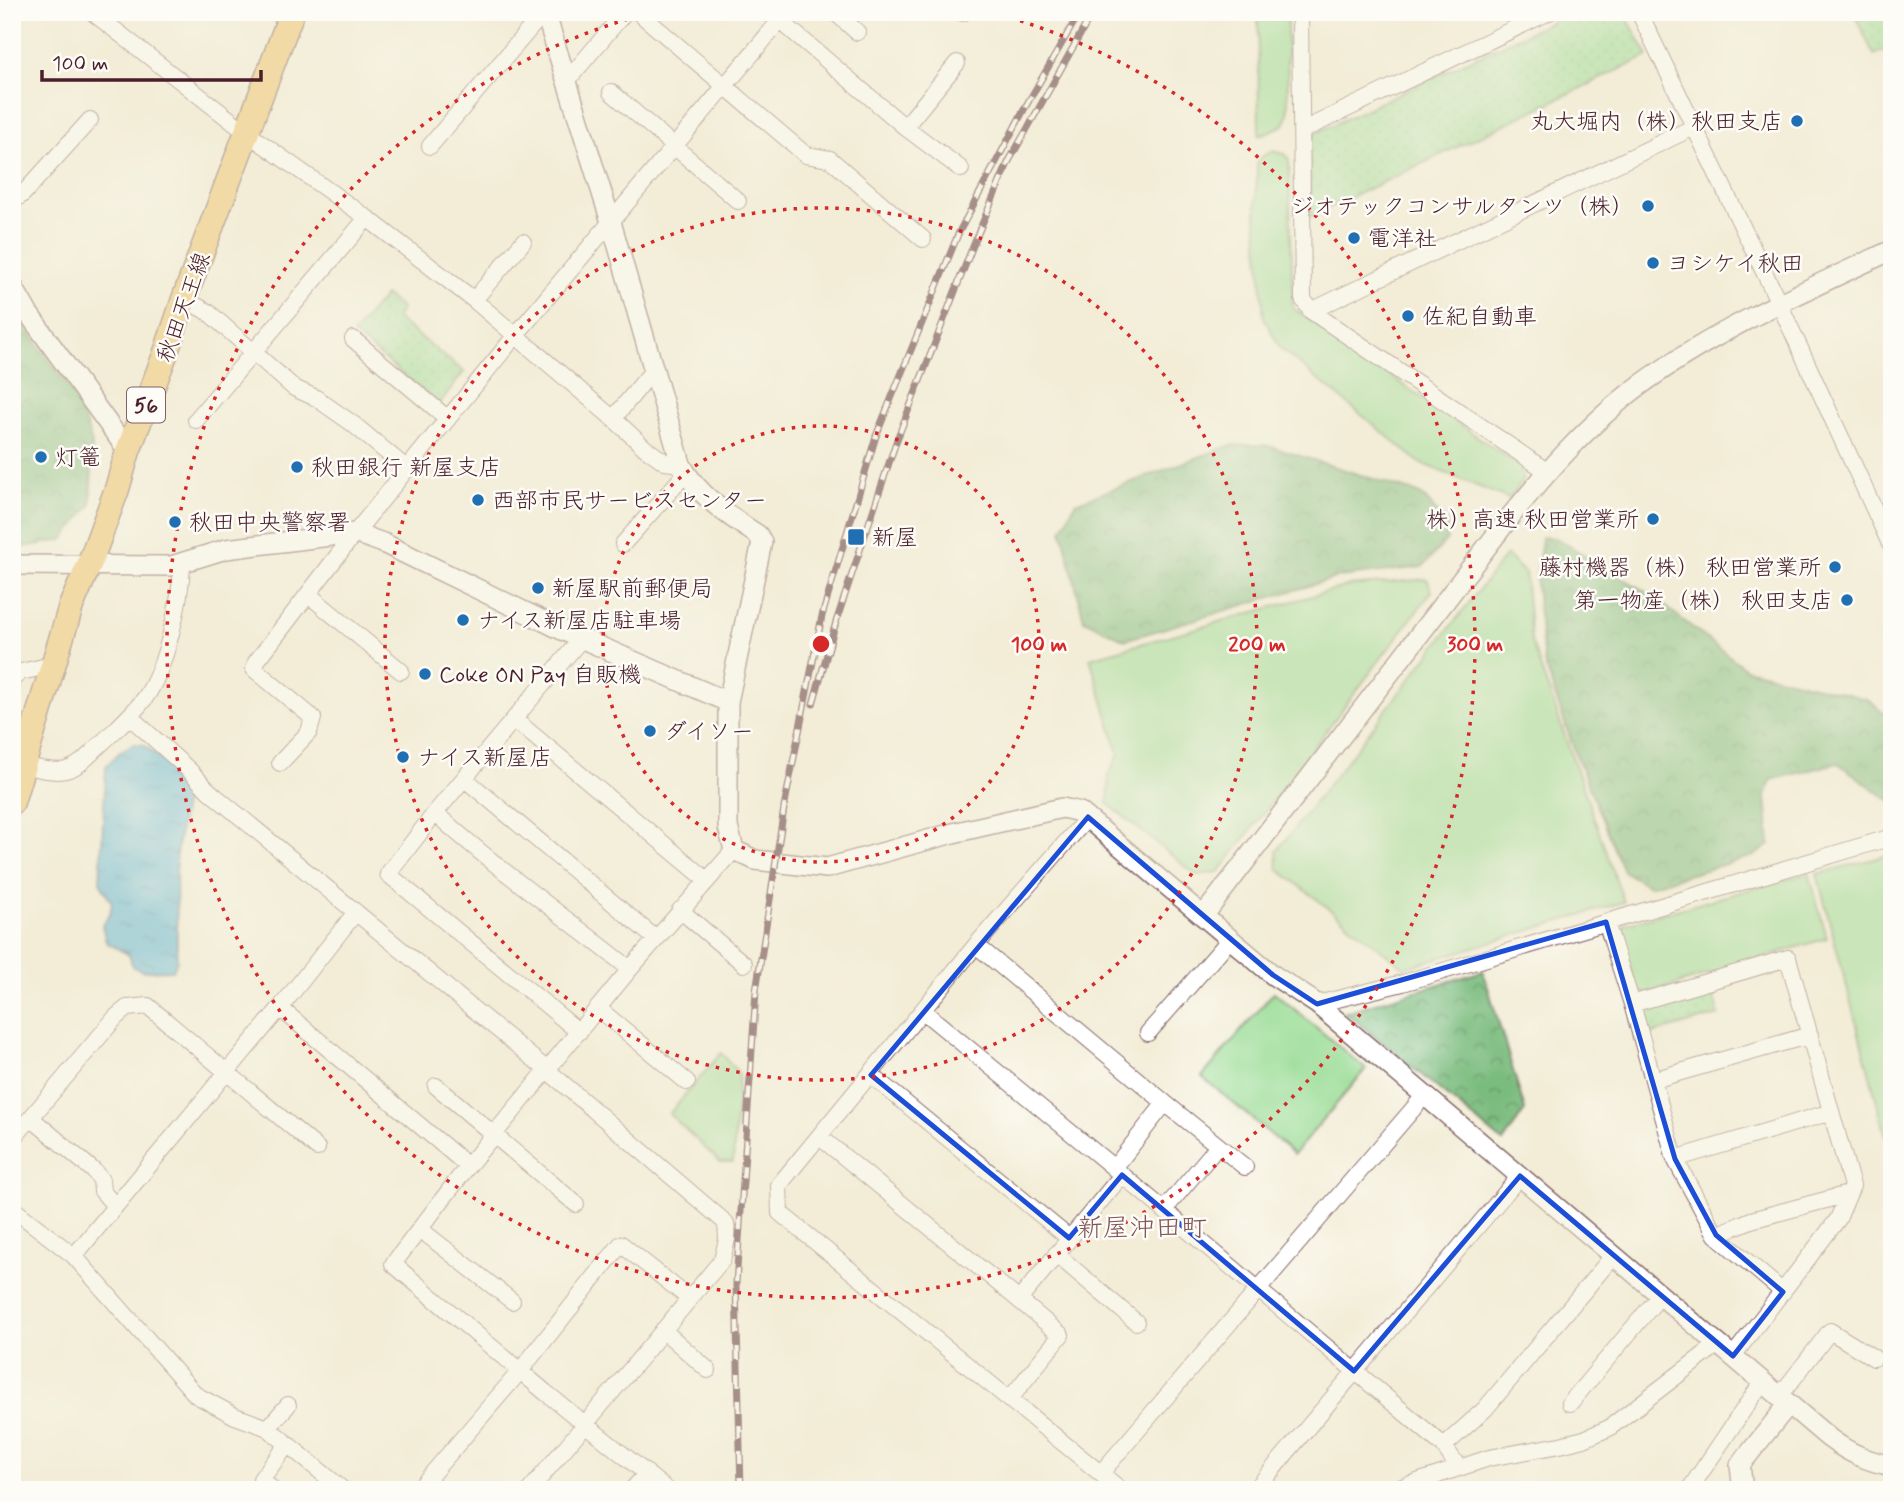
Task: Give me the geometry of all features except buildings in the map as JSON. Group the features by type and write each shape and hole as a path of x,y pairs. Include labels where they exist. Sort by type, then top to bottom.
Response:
{"main road":[{"name":"秋田天王線","path":"12,802 71,606 89,565 128,451 292,12"}],"street":[{"path":"92,12 247,134 368,218 474,300 645,448 666,462 683,468"},
{"path":"545,12 611,222 683,468 715,503 758,535 762,542 727,702 728,827 734,850 755,860 827,868 953,833 1062,808 1080,812 1273,975 1317,1004 1784,1401 1849,1452 1892,1466"},
{"path":"430,146 545,12"},
{"path":"566,82 625,12"},
{"path":"638,12 806,155 830,159 923,239"},
{"path":"835,12 857,32"},
{"path":"1300,12 1303,299 1311,311 1548,472"},
{"path":"1303,130 1549,12"},
{"path":"1639,12 1779,303 1892,548"},
{"path":"280,763 309,732 313,718 254,669 256,662 447,419 726,87 779,15 905,127 961,169"},
{"path":"905,127 957,63"},
{"path":"611,92 738,201"},
{"path":"12,201 23,195 90,120"},
{"path":"1311,311 1694,127"},
{"path":"195,420 368,218"},
{"path":"474,300 523,242"},
{"path":"1204,915 1509,518 1587,432 1630,393 1692,350 1779,303 1892,250"},
{"path":"12,285 44,335 128,451"},
{"path":"184,299 208,312 294,388 316,398 353,424 407,469"},
{"path":"354,339 447,419"},
{"path":"613,419 654,369"},
{"path":"623,544 683,468"},
{"path":"12,565 171,566 226,549 355,533 727,702"},
{"path":"23,765 64,770 79,765 130,716 158,676 181,582 182,564"},
{"path":"309,595 401,671"},
{"path":"579,1032 388,874 435,813 582,638"},
{"path":"12,680 21,672 52,665"},
{"path":"130,716 209,792 547,1070 726,1223 727,1239 722,1260 530,1490"},
{"path":"515,720 707,880"},
{"path":"465,779 656,939"},
{"path":"435,813 480,853 630,969"},
{"path":"1088,817 976,945 779,1185 780,1213 1121,1490"},
{"path":"1317,1004 1403,984 1892,837"},
{"path":"667,1490 393,1264 468,1166 630,969 734,850"},
{"path":"680,910 744,964"},
{"path":"74,1255 280,1008 356,912"},
{"path":"1606,922 1675,1159 1716,1235 1783,1292"},
{"path":"1149,1033 1231,938"},
{"path":"976,945 1165,1104 1245,1167"},
{"path":"1393,1490 1415,1486 1458,1467 1500,1455 1584,1439 1609,1428 1726,1350 1783,1292 1838,1219 1852,1186 1788,958 1632,1004"},
{"path":"12,1140 116,1017 127,1008 148,1006 317,1148"},
{"path":"280,1008 468,1166"},
{"path":"599,1009 687,1082"},
{"path":"923,1011 1444,1446 1458,1467"},
{"path":"1653,1080 1810,1035"},
{"path":"871,1075 1069,1238"},
{"path":"436,1086 576,1204"},
{"path":"1101,1473 1425,1095"},
{"path":"1019,1300 1069,1238 1165,1104"},
{"path":"1675,1159 1831,1112"},
{"path":"31,1118 94,1171 101,1180 102,1191 115,1206"},
{"path":"820,1137 1062,1335 1009,1400"},
{"path":"1164,1210 1218,1146"},
{"path":"1255,1490 1520,1176"},
{"path":"1716,1235 1751,1220 1848,1194"},
{"path":"12,1208 74,1255 196,1395 235,1416 268,1428 343,1490"},
{"path":"421,1230 512,1301"},
{"path":"418,1490 521,1370 621,1244 690,1299"},
{"path":"1056,1254 1136,1322"},
{"path":"1444,1446 1485,1409 1613,1256"},
{"path":"1570,1403 1659,1297"},
{"path":"663,1330 708,1370"},
{"path":"1743,1490 1740,1465 1830,1331 1874,1358"},
{"path":"1689,1490 1763,1381"},
{"path":"268,1428 288,1405"},
{"path":"273,1490 261,1479 288,1444"},
{"path":"632,1490 647,1473"}],"highlighted area":[{"path":"1088,817 1273,975 1317,1004 1606,922 1675,1159 1716,1235 1783,1292 1733,1356 1520,1176 1354,1371 1122,1175 1069,1238 871,1075"}],"green space":[{"path":"1258,12 1287,12 1288,116 1284,125 1259,136"},
{"path":"1572,12 1624,12 1648,56 1310,217 1309,146 1313,134"},
{"path":"1853,12 1892,12 1892,47 1874,55"},
{"path":"1272,151 1285,154 1289,160 1293,308 1518,465 1522,479 1509,499 1420,463 1281,349 1264,318 1256,214 1257,163"},
{"path":"385,295 402,309 396,318 464,372 439,404 353,334"},
{"path":"12,303 27,329 78,400 92,444 91,505 63,540 12,549"},
{"path":"1231,445 1266,445 1421,494 1447,523 1447,540 1422,567 1339,577 1125,640 1084,620 1062,530 1075,503"},
{"path":"1542,537 1556,538 1648,593 1746,669 1867,699 1892,720 1892,802 1838,763 1771,780 1766,796 1770,845 1754,856 1649,886 1623,871 1576,755 1544,663 1536,585"},
{"path":"1506,555 1525,573 1531,641 1624,902 1405,968 1278,869 1277,851"},
{"path":"1427,579 1432,591 1219,872 1196,875 1108,804 1109,775 1119,754 1090,658 1348,586"},
{"path":"1892,854 1892,1159 1817,874"},
{"path":"1809,873 1827,938 1646,994 1637,990 1621,935 1625,924"},
{"path":"1483,971 1525,1110 1503,1142 1345,1012"},
{"path":"1710,987 1719,1015 1648,1035 1642,1013 1648,1005"},
{"path":"1274,992 1366,1069 1294,1154 1202,1077"},
{"path":"721,1053 739,1073 733,1162 720,1162 669,1114"}],"water":[{"path":"133,744 144,745 182,778 186,791 176,855 177,960 173,970 143,971 133,967 129,955 106,942 102,925 110,914 112,903 100,882 106,766 121,751"}],"railway":[{"path":"741,1490 736,1284 756,991 784,808 822,616 876,436 959,232 1027,104 1080,12"},
{"path":"813,704 836,622 896,442 976,238 1009,161 1093,12"}],"place":[{"name":"丸大堀内（株）秋田支店","path":"1797,121"},
{"name":"ジオテックコンサルタンツ（株）","path":"1648,206"},
{"name":"電洋社","path":"1354,238"},
{"name":"ヨシケイ秋田","path":"1653,263"},
{"name":"佐紀自動車","path":"1408,316"},
{"name":"灯篭","path":"41,457"},
{"name":"秋田銀行 新屋支店","path":"297,467"},
{"name":"西部市民サービスセンター","path":"478,500"},
{"name":"株）高速 秋田営業所","path":"1653,519"},
{"name":"秋田中央警察署","path":"175,522"},
{"name":"新屋","path":"856,537"},
{"name":"藤村機器（株） 秋田営業所","path":"1835,567"},
{"name":"新屋駅前郵便局","path":"538,588"},
{"name":"第一物産（株） 秋田支店","path":"1847,600"},
{"name":"ナイス新屋店駐車場","path":"463,620"},
{"name":"Coke ON Pay 自販機","path":"425,674"},
{"name":"ダイソー","path":"650,731"},
{"name":"ナイス新屋店","path":"403,757"}],"district":[{"name":"新屋沖田町","path":"1142,1227"}]}
